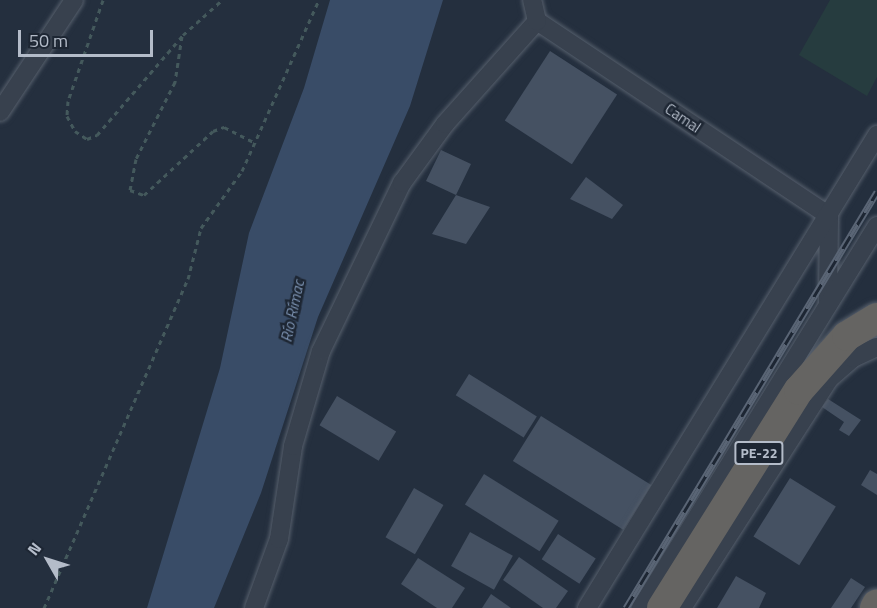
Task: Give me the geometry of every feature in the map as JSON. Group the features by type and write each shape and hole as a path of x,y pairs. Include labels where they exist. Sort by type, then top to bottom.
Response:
{"highway":[{"name":"PE-22","path":"662,608 799,390 847,336 877,318"}],"street":[{"path":"0,112 74,0"},
{"path":"254,608 279,539 293,446 321,351 402,183 445,124 537,21 532,0"},
{"name":"Camal","path":"537,21 829,216"},
{"path":"587,608 877,135"},
{"path":"828,305 829,216"},
{"path":"641,608 877,226"},
{"path":"682,608 829,379 853,358 877,347"}],"path":[{"path":"103,0 68,101 67,116 75,131 87,140 97,135 183,35 222,0"},
{"path":"44,608 188,279 201,228 242,171 319,0"},
{"path":"183,35 175,82 136,159 130,190 144,195 213,131 224,127 255,143"}],"green space":[{"path":"830,0 877,0 877,77 867,96 799,55"}],"water":[{"name":"Río Rímac","path":"330,0 443,0 410,106 318,317 261,493 214,608 147,608 220,368 249,233 304,88"}],"building":[{"path":"550,51 617,95 572,164 505,121"},
{"path":"441,150 471,164 456,195 426,181"},
{"path":"586,177 623,205 612,219 570,199"},
{"path":"456,195 490,207 466,244 432,234"},
{"path":"469,374 537,416 524,438 456,395"},
{"path":"337,396 396,432 379,461 319,425"},
{"path":"828,399 861,420 849,436 839,430 844,422 822,407"},
{"path":"541,416 651,485 623,530 513,461"},
{"path":"870,470 877,474 877,495 861,485"},
{"path":"484,474 559,521 540,551 465,505"},
{"path":"790,478 836,507 799,565 753,537"},
{"path":"414,488 443,505 415,554 386,537"},
{"path":"470,532 513,556 494,590 451,566"},
{"path":"558,534 596,559 579,584 542,559"},
{"path":"519,557 568,591 556,608 543,608 503,580"},
{"path":"418,558 465,588 452,608 437,608 401,584"},
{"path":"736,576 766,593 759,608 717,608"},
{"path":"851,578 865,587 851,608 831,608"},
{"path":"491,594 511,608 482,608"}],"railway":[{"path":"626,608 877,192"}]}
